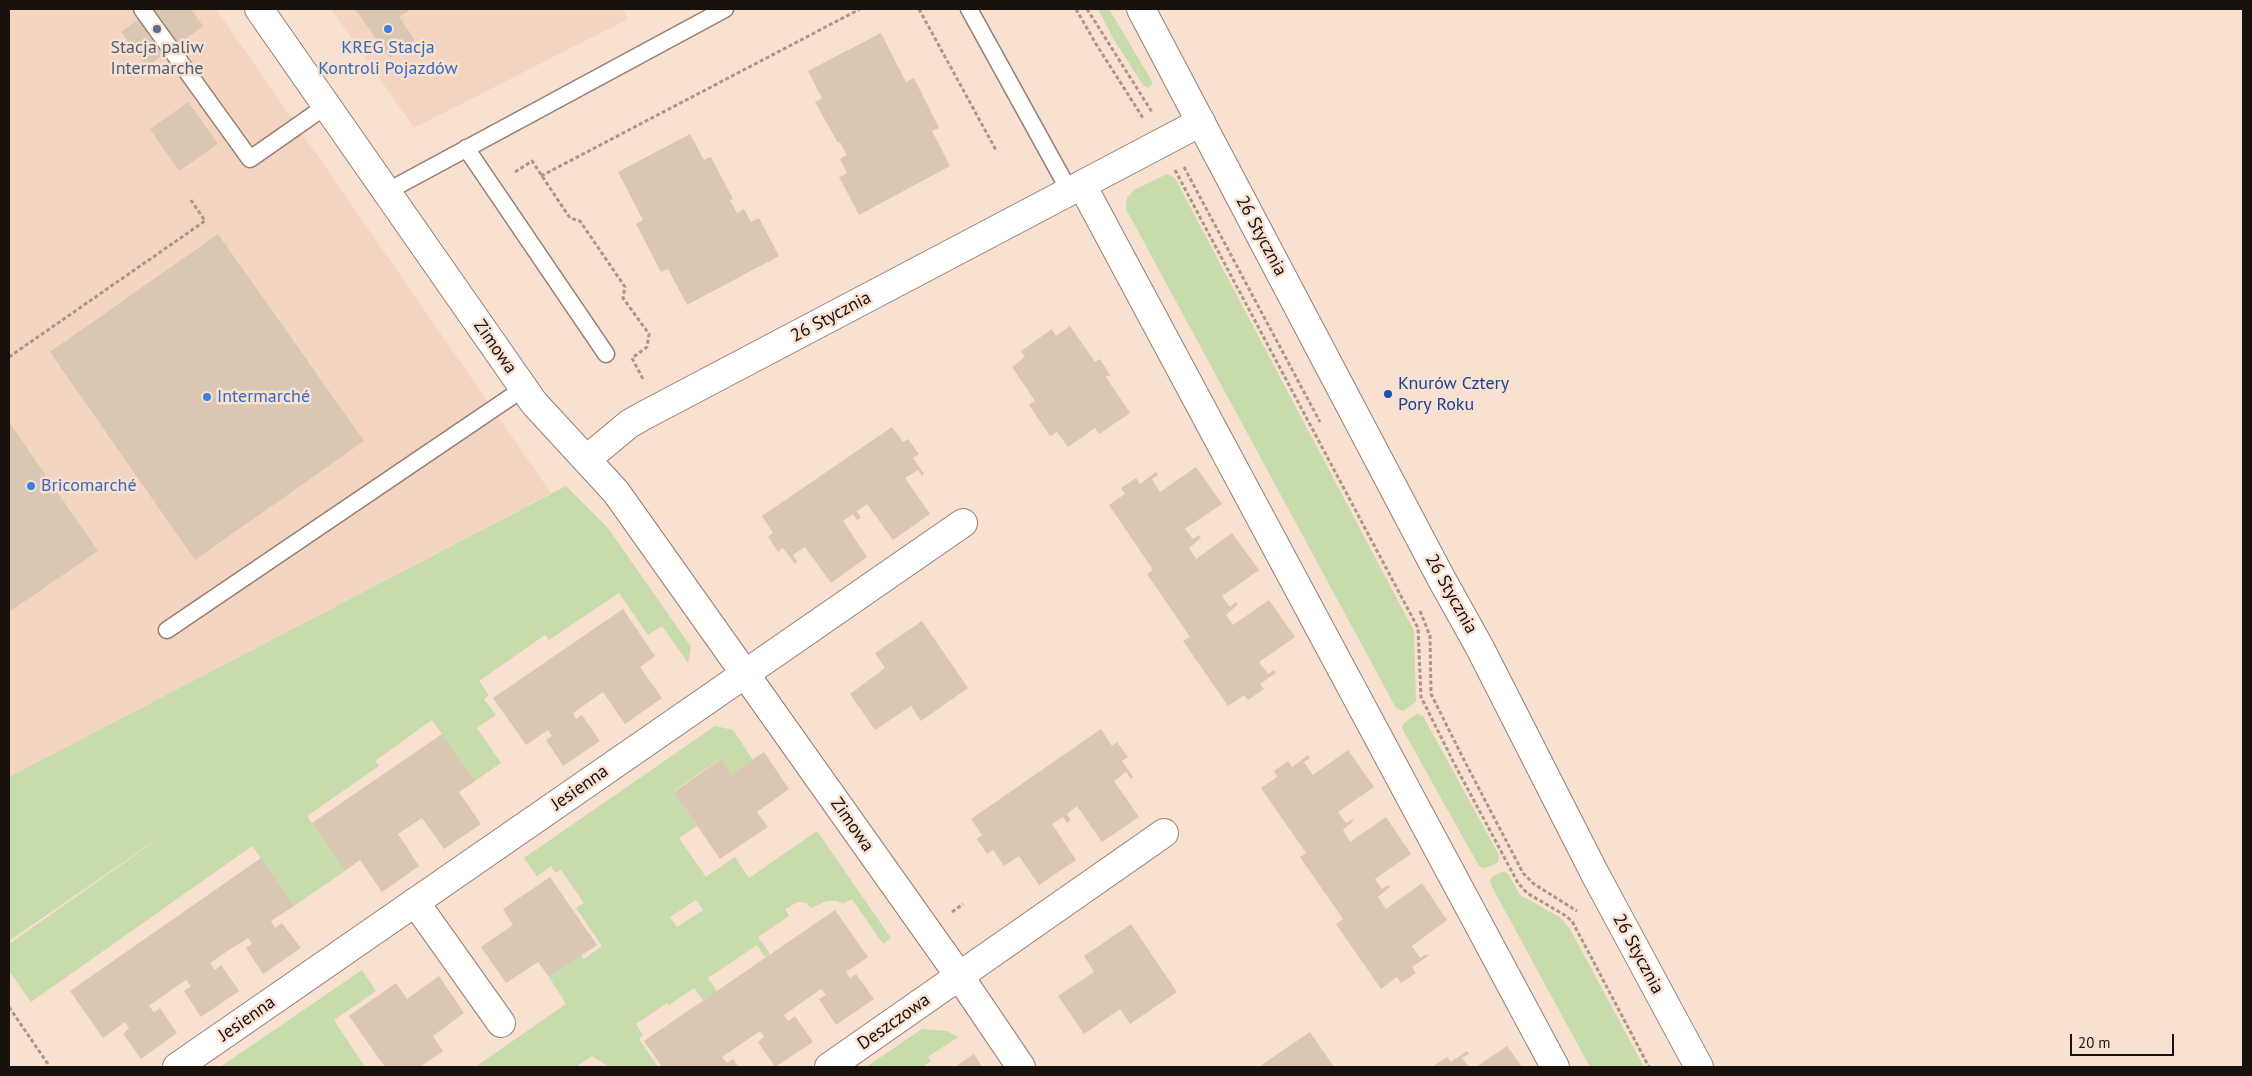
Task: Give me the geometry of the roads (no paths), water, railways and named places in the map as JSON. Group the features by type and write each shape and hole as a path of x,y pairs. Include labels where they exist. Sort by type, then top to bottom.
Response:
{"street":[{"name":"Zimowa","path":"260,9 524,388 545,415 587,458 616,492 960,977 1021,1067"},
{"name":"26 Stycznia","path":"1141,9 1441,578 1480,648 1595,874 1699,1067"},
{"name":"26 Stycznia","path":"587,458 629,424 1201,122"},
{"path":"1076,188 1555,1067"},
{"path":"744,673 786,647 963,523"},
{"name":"Jesienna","path":"177,1067 744,673"},
{"path":"960,977 1164,834"},
{"path":"415,902 500,1023"},
{"name":"Deszczowa","path":"829,1067 960,977"}],"lane":[{"path":"142,9 250,159 326,106"},
{"path":"386,192 725,9"},
{"path":"969,9 1076,188"},
{"path":"466,148 606,354"},
{"path":"167,630 524,388"}],"place":[{"name":"Stacja paliw Intermarche","path":"157,29"},
{"name":"KREG Stacja Kontroli Pojazdów","path":"388,29"},
{"name":"Knurów Cztery Pory Roku","path":"1388,394"},
{"name":"Intermarché","path":"207,397"},
{"name":"Bricomarché","path":"31,486"}]}
